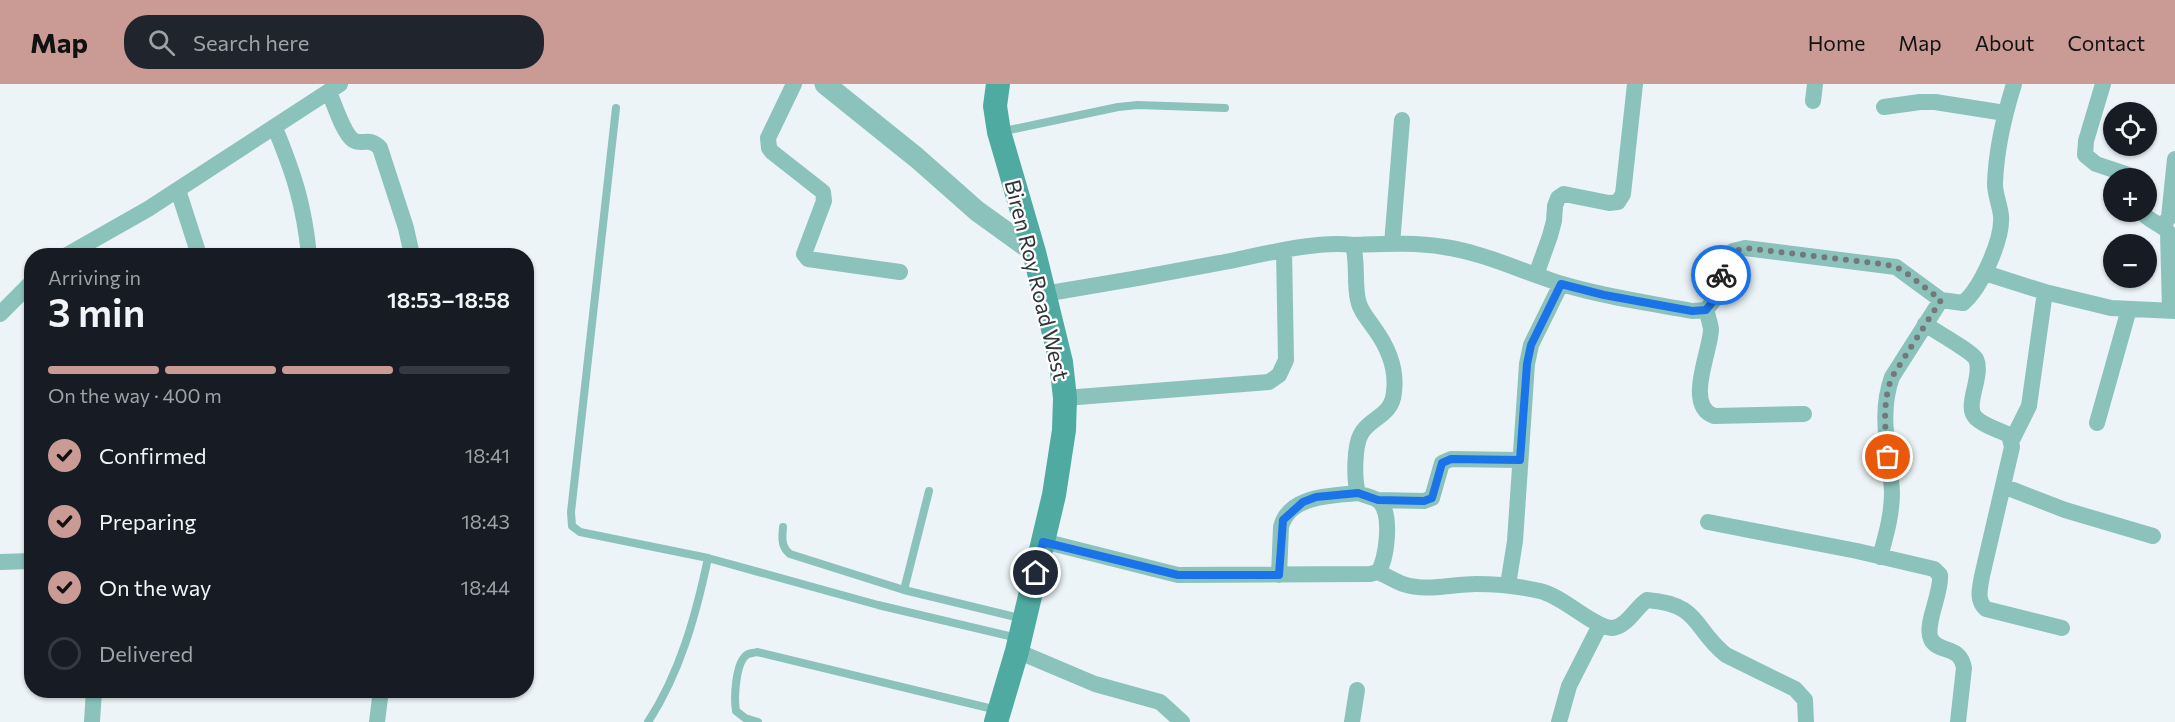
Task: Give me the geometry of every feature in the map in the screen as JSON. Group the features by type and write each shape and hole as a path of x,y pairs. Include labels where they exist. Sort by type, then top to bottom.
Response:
{"main road":[{"name":"Biren Roy Road West","path":"997,716 1020,636 1054,495 1064,430 1065,398 1061,362 1034,252 999,132 995,106 998,84"}],"street":[{"path":"794,84 768,138 768,144 772,152 823,192 824,201 804,255 808,259 900,272"},
{"path":"825,84 917,158 977,211 1034,252"},
{"path":"1536,275 1550,236 1558,198 1564,194 1609,203 1618,202 1623,194 1635,84"},
{"path":"1044,294 1144,278 1284,250 1342,244 1419,244 1476,254 1561,284 1604,295 1692,311 1706,310 1714,300 1725,259 1733,251 1745,248 1896,267 1941,300 1963,303 1969,298 1984,273 1997,243 2001,226 1995,183 2005,113 2014,84"},
{"path":"2103,84 2086,141 2085,155 2096,164 2108,168"},
{"path":"79,248 178,190 334,88 347,133 357,142 369,141 380,148 410,248"},
{"path":"1884,107 1935,102 2005,113"},
{"path":"1392,244 1402,120"},
{"path":"275,128 293,171 305,217 308,248"},
{"path":"2163,226 2169,217 2175,159"},
{"path":"178,190 197,248"},
{"path":"1984,273 2045,292 2111,308 2172,310 2168,232 2163,226 2154,222"},
{"path":"1353,245 1356,257 1358,302 1388,348 1393,363 1395,392 1392,403 1384,414 1361,433 1355,484 1358,493"},
{"path":"1065,398 1269,382 1280,375 1286,360 1284,250"},
{"path":"1508,585 1515,541 1527,364 1531,345 1561,284"},
{"path":"0,314 24,290"},
{"path":"2045,292 2029,406 2012,440 1979,596 1981,604 1986,609 2062,628"},
{"path":"1880,556 1891,514 1892,492 1886,440 1887,389 1892,377 1941,300"},
{"path":"2097,423 2129,309"},
{"path":"1706,310 1711,327 1702,366 1700,398 1702,408 1707,414 1714,416 1804,414"},
{"path":"1925,324 1973,355 1978,365 1978,375 1971,406 1972,414 1977,419 2009,435 2012,440"},
{"path":"1279,575 1283,520 1303,502 1316,497 1358,493 1378,500 1424,501 1432,498 1442,463 1451,459 1520,460"},
{"path":"2003,486 2066,510 2153,536"},
{"path":"1378,500 1387,518 1386,550 1378,572"},
{"path":"1708,522 1880,556 1934,569 1941,574 1942,586 1930,628 1930,638 1934,643 1957,653 1962,660 1964,669 1958,722"},
{"path":"1043,542 1178,575 1370,574 1378,572 1404,584 1428,587 1508,585 1542,591 1559,598 1600,625 1609,628 1618,627 1647,600 1678,607 1692,614 1717,648 1726,655 1795,689 1804,700 1806,722"},
{"path":"0,562 24,561"},
{"path":"1559,722 1569,686 1600,625"},
{"path":"1020,636 1085,681 1160,702 1182,722"},
{"path":"1352,722 1357,690"},
{"path":"92,722 94,698"},
{"path":"376,722 380,698"}],"lane":[{"path":"999,132 1128,106 1225,108"},
{"path":"616,108 571,512 572,526 580,532 708,558 878,605 1020,636"},
{"path":"904,590 929,491"},
{"path":"783,527 784,550 790,554 904,590 1020,636"},
{"path":"648,722 668,686 692,626 708,558"},
{"path":"758,722 745,718 736,711 734,699 740,663 747,654 757,652 997,716"}],"way so far":[{"path":"1721,275 1725,259 1733,251 1745,248 1896,267 1941,300 1892,377 1887,389 1885,408 1888,457"}],"route":[{"path":"1036,573 1043,542 1178,575 1279,575 1283,520 1303,502 1316,497 1358,493 1378,500 1424,501 1432,498 1442,463 1451,459 1520,460 1527,364 1531,345 1561,284 1604,295 1692,311 1706,310 1714,300 1721,275"}]}
